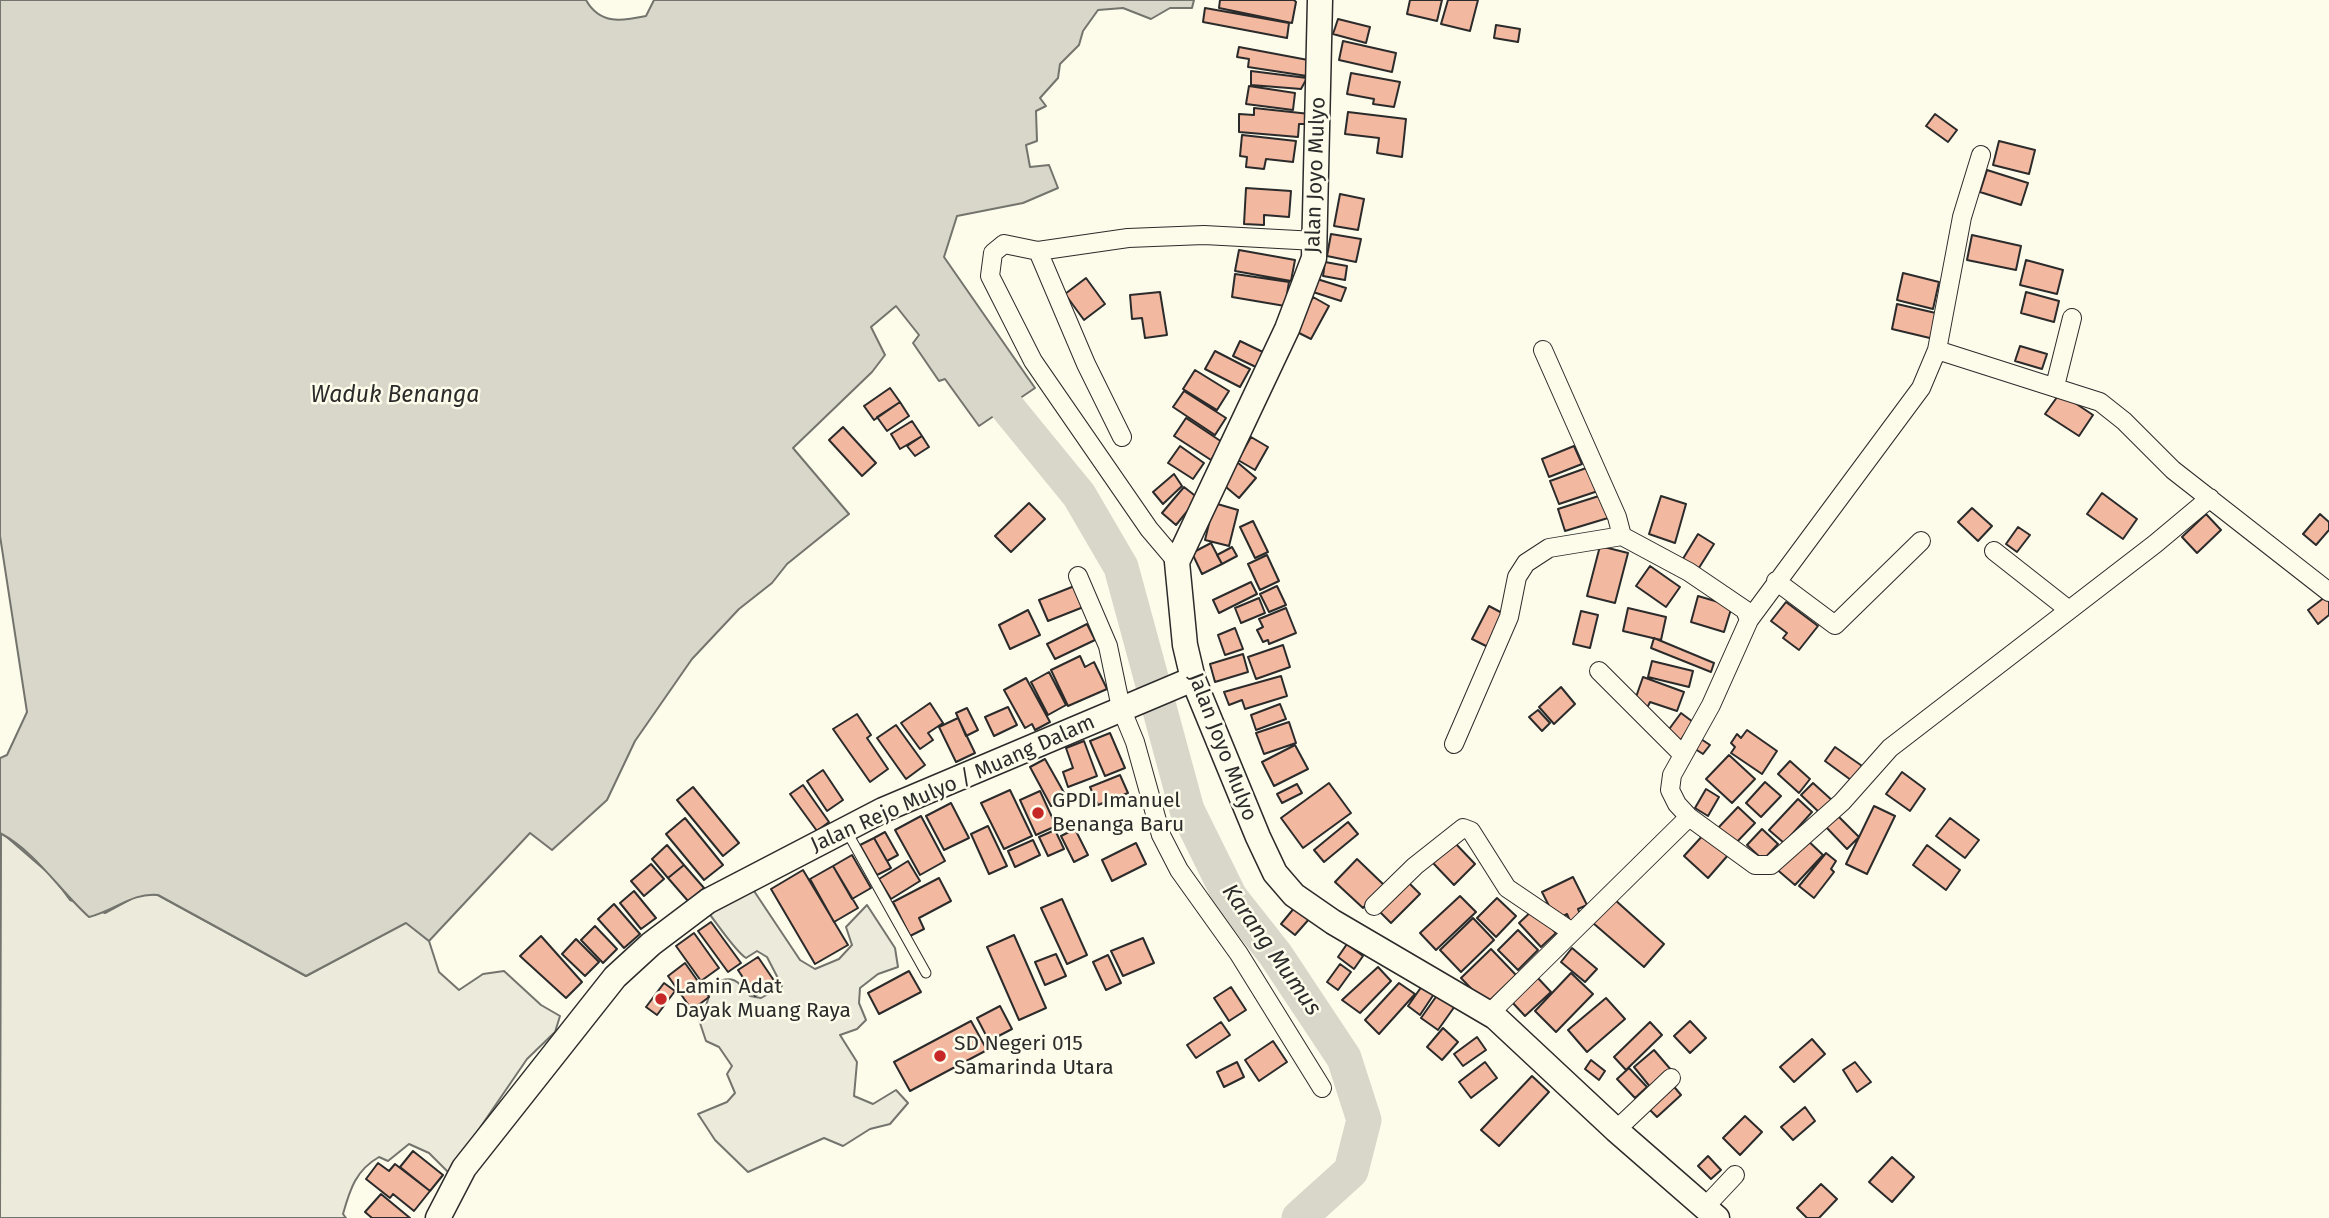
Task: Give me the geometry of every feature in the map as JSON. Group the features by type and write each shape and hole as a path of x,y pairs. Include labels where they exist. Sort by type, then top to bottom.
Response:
{"main road":[{"name":"Jalan Joyo Mulyo","path":"1320,0 1316,241 1310,273 1287,329 1177,562 1185,645 1184,682 1275,873 1287,888 1333,922 1489,1014 1513,1031 1616,1130 1710,1213"},
{"name":"Jalan Rejo Mulyo / Muang Dalam","path":"438,1218 464,1168 615,977 651,944 708,901 846,829 1184,682"}],"street":[{"path":"1981,155 1962,217 1937,350 1921,388 1749,620 1711,705 1672,775 1670,790 1677,804 1689,817 1755,865 1771,865 1842,802 1890,748 2210,498"},
{"path":"1177,562 1149,530 1033,361 997,295 990,276 992,253 1004,244 1038,251 1128,238 1204,235 1316,241"},
{"path":"1038,251 1086,364 1122,437"},
{"path":"2055,386 2072,318"},
{"path":"1543,350 1617,517 1622,536"},
{"path":"1937,350 2100,402 2124,421 2173,470 2329,592"},
{"path":"1454,744 1509,617 1517,577 1526,563 1549,548 1622,536 1689,572 1745,610 1749,620"},
{"path":"1776,581 1835,625 1921,541"},
{"path":"1994,551 2069,610"},
{"path":"1078,576 1108,646 1161,835 1179,870 1239,954 1322,1088"},
{"path":"1599,671 1683,755"},
{"path":"1489,1014 1689,817"},
{"path":"1374,906 1415,866 1463,828 1471,831 1507,888 1572,932"},
{"path":"1616,1130 1671,1078"},
{"path":"1710,1213 1735,1175"}],"lane":[{"path":"846,829 926,974"}],"shaded area":[{"path":"1,832 53,877 70,900 105,913 142,893 158,895 306,976 406,922 429,941 439,972 459,990 483,974 504,971 541,1005 560,1016 555,1032 527,1059 449,1173 429,1153 409,1144 388,1161 379,1157 359,1174 355,1181 343,1214 346,1218 0,1218"},
{"path":"750,885 800,960 815,969 839,959 852,945 846,927 867,905 895,948 898,967 878,974 860,988 859,1003 866,1020 857,1029 840,1035 857,1062 854,1096 873,1104 896,1090 908,1103 890,1124 870,1129 843,1146 824,1138 748,1172 715,1140 698,1114 727,1102 735,1093 727,1074 732,1066 719,1047 706,1041 697,1014 705,1009 713,983 726,979 734,980 750,996 761,998 782,986 767,957 757,951 746,958 707,911"}],"water":[{"name":"Waduk Benanga","path":"0,0 586,0 598,14 620,20 646,16 654,0 1194,0 1192,8 1170,8 1151,19 1123,8 1098,10 1083,31 1079,45 1060,64 1058,78 1040,98 1046,106 1036,111 1037,141 1026,145 1030,167 1049,165 1058,188 1023,203 957,216 944,257 1035,388 979,426 945,379 939,381 913,343 919,335 896,306 871,327 885,355 872,372 793,448 849,514 787,564 772,583 739,609 692,659 635,741 607,800 552,850 530,833 429,941 406,923 306,976 158,895 140,896 89,917 25,850 0,833 0,758 7,755 27,712 0,536"}],"building":[{"path":"1220,0 1296,2 1292,23 1219,8"},
{"path":"1410,0 1442,0 1437,21 1407,14"},
{"path":"1448,0 1478,0 1470,31 1441,24"},
{"path":"1205,8 1289,23 1287,38 1203,22"},
{"path":"1338,19 1370,27 1366,43 1333,34"},
{"path":"1496,25 1520,29 1518,42 1494,38"},
{"path":"1343,41 1396,53 1392,72 1339,60"},
{"path":"1239,47 1308,60 1307,76 1248,67 1249,59 1237,57"},
{"path":"1251,71 1307,78 1301,89 1251,85"},
{"path":"1351,73 1400,82 1394,107 1373,104 1374,99 1347,94"},
{"path":"1249,86 1295,93 1293,110 1246,104"},
{"path":"1254,108 1310,114 1310,124 1299,124 1298,137 1239,132 1239,114 1254,115"},
{"path":"1348,112 1406,119 1402,157 1377,153 1379,138 1345,134"},
{"path":"1935,114 1957,130 1948,142 1926,126"},
{"path":"1242,135 1296,141 1293,162 1266,159 1264,169 1246,167 1247,157 1240,156"},
{"path":"1999,141 2035,150 2029,174 1993,165"},
{"path":"1987,170 2028,183 2021,205 1980,192"},
{"path":"1246,188 1291,191 1289,217 1264,215 1264,225 1244,224"},
{"path":"1340,194 1364,199 1358,230 1334,226"},
{"path":"1331,234 1361,239 1356,262 1327,256"},
{"path":"1972,235 2021,246 2016,270 1967,260"},
{"path":"1239,250 1295,260 1291,281 1235,271"},
{"path":"2026,260 2063,270 2057,294 2020,285"},
{"path":"1325,262 1347,266 1345,280 1323,276"},
{"path":"1903,273 1939,282 1933,309 1897,300"},
{"path":"1235,274 1289,282 1285,306 1232,297"},
{"path":"1086,278 1105,304 1084,320 1065,294"},
{"path":"1317,279 1346,288 1341,301 1313,292"},
{"path":"1160,292 1167,335 1145,338 1142,318 1132,319 1130,295"},
{"path":"2026,292 2059,301 2054,322 2021,313"},
{"path":"1313,297 1329,306 1311,339 1295,331"},
{"path":"1897,304 1940,314 1934,339 1892,329"},
{"path":"1240,341 1267,354 1260,369 1233,356"},
{"path":"2020,346 2047,354 2042,369 2015,361"},
{"path":"1215,351 1250,369 1240,387 1205,369"},
{"path":"1195,370 1229,391 1217,410 1183,389"},
{"path":"890,388 900,402 874,420 864,406"},
{"path":"1184,391 1226,418 1215,435 1173,407"},
{"path":"2060,393 2093,415 2079,436 2045,414"},
{"path":"900,402 909,416 887,431 877,417"},
{"path":"1186,418 1222,442 1211,460 1174,436"},
{"path":"912,421 922,436 900,449 891,434"},
{"path":"843,427 876,463 862,476 829,440"},
{"path":"922,436 929,447 915,456 907,446"},
{"path":"1251,437 1268,447 1255,470 1238,460"},
{"path":"1180,446 1204,463 1193,479 1168,463"},
{"path":"1574,446 1582,464 1549,477 1542,459"},
{"path":"1237,462 1256,478 1239,498 1220,482"},
{"path":"1589,467 1598,491 1559,504 1550,481"},
{"path":"1174,474 1182,486 1163,504 1153,492"},
{"path":"1184,487 1198,498 1176,525 1162,513"},
{"path":"2102,493 2137,519 2123,539 2087,514"},
{"path":"1602,495 1608,518 1565,531 1558,509"},
{"path":"1661,496 1686,504 1675,543 1649,534"},
{"path":"1029,503 1045,519 1011,552 995,536"},
{"path":"1214,503 1238,510 1229,546 1205,540"},
{"path":"1972,508 1992,526 1978,541 1958,522"},
{"path":"2206,514 2221,530 2197,553 2182,537"},
{"path":"2320,514 2329,522 2329,530 2316,545 2303,534"},
{"path":"1253,521 1268,552 1255,558 1240,527"},
{"path":"2018,527 2030,535 2017,552 2006,544"},
{"path":"1698,534 1714,544 1697,571 1681,562"},
{"path":"1211,543 1222,564 1202,574 1192,553"},
{"path":"1600,546 1628,553 1615,603 1587,596"},
{"path":"1232,547 1237,556 1222,564 1217,555"},
{"path":"1267,555 1279,581 1260,590 1248,564"},
{"path":"1650,566 1680,587 1666,607 1636,586"},
{"path":"1251,582 1257,594 1219,613 1213,600"},
{"path":"1077,585 1086,606 1048,621 1039,600"},
{"path":"1277,586 1286,605 1269,612 1260,594"},
{"path":"1698,596 1732,606 1724,632 1691,622"},
{"path":"2325,597 2329,602 2329,615 2318,624 2308,610"},
{"path":"1259,598 1265,613 1241,623 1235,608"},
{"path":"1786,602 1818,626 1799,650 1783,638 1787,633 1771,621"},
{"path":"1489,606 1504,614 1488,647 1472,639"},
{"path":"1286,608 1296,633 1269,644 1268,640 1263,642 1257,630 1263,627 1259,619"},
{"path":"1628,608 1666,617 1661,640 1623,631"},
{"path":"1028,610 1040,635 1010,649 999,625"},
{"path":"1581,611 1598,615 1590,648 1573,644"},
{"path":"1087,624 1095,640 1055,659 1047,644"},
{"path":"1235,628 1243,649 1225,655 1218,635"},
{"path":"1654,638 1714,663 1711,672 1651,648"},
{"path":"1283,645 1290,667 1256,679 1248,657"},
{"path":"1243,654 1248,672 1215,682 1210,664"},
{"path":"1080,656 1085,667 1094,662 1107,689 1068,706 1051,670"},
{"path":"1652,661 1693,671 1689,687 1648,677"},
{"path":"1049,672 1066,705 1048,715 1031,682"},
{"path":"1281,676 1287,696 1245,709 1242,700 1229,705 1224,692"},
{"path":"1643,677 1684,692 1677,711 1650,702 1647,708 1636,697"},
{"path":"1026,678 1050,722 1035,730 1032,724 1025,728 1004,690"},
{"path":"1561,687 1575,704 1554,724 1539,707"},
{"path":"930,703 943,723 928,733 933,740 920,749 901,723"},
{"path":"1280,704 1286,719 1256,730 1251,715"},
{"path":"1008,707 1017,725 994,736 985,717"},
{"path":"967,708 978,730 966,736 956,713"},
{"path":"1538,710 1550,723 1542,731 1529,717"},
{"path":"1681,713 1693,722 1680,741 1667,732"},
{"path":"857,714 871,735 867,738 888,769 870,782 833,729"},
{"path":"958,718 975,753 956,762 939,727"},
{"path":"1289,722 1296,743 1264,754 1256,733"},
{"path":"896,725 925,765 906,779 877,738"},
{"path":"1747,730 1777,751 1762,774 1731,753 1735,747 1731,743 1737,734 1741,738"},
{"path":"1110,733 1125,768 1105,776 1090,741"},
{"path":"1698,737 1710,745 1703,754 1692,747"},
{"path":"1084,741 1097,776 1068,787 1063,772 1073,768 1066,748"},
{"path":"1295,745 1308,769 1274,786 1262,762"},
{"path":"1835,747 1865,768 1855,783 1825,761"},
{"path":"1729,755 1755,779 1732,803 1706,779"},
{"path":"1045,759 1067,798 1051,806 1030,767"},
{"path":"1790,761 1810,779 1799,793 1778,774"},
{"path":"823,770 843,800 827,811 807,781"},
{"path":"1902,772 1925,789 1910,811 1886,794"},
{"path":"1120,775 1128,793 1098,805 1090,787"},
{"path":"1765,782 1781,796 1761,817 1746,803"},
{"path":"1329,783 1351,813 1303,848 1281,818"},
{"path":"1813,783 1834,802 1822,815 1801,795"},
{"path":"1297,784 1302,793 1282,803 1277,794"},
{"path":"803,785 829,822 817,831 790,794"},
{"path":"693,787 739,843 723,856 677,800"},
{"path":"1706,789 1719,797 1708,816 1695,808"},
{"path":"1010,790 1032,836 1004,849 981,803"},
{"name":"GPDI Imanuel Benanga Baru","path":"1040,791 1056,826 1036,835 1020,800"},
{"path":"1798,799 1812,812 1784,843 1769,830"},
{"path":"951,803 969,838 944,850 926,816"},
{"path":"1874,806 1895,816 1867,874 1846,864"},
{"path":"1738,807 1755,823 1735,844 1718,828"},
{"path":"921,816 945,861 920,875 895,830"},
{"path":"1838,816 1859,837 1847,849 1826,827"},
{"path":"685,818 723,865 704,880 666,834"},
{"path":"1950,818 1979,840 1965,858 1936,836"},
{"path":"1348,822 1358,834 1324,862 1314,850"},
{"path":"988,826 1007,866 989,874 971,834"},
{"path":"1075,829 1088,855 1074,862 1061,836"},
{"path":"1762,829 1778,844 1763,860 1747,845"},
{"path":"1055,830 1064,849 1048,856 1039,837"},
{"path":"885,832 898,855 887,861 874,838"},
{"path":"1705,833 1729,854 1708,878 1684,856"},
{"path":"1803,836 1823,855 1795,885 1774,867"},
{"path":"874,838 891,868 877,875 860,845"},
{"path":"1033,840 1040,855 1015,867 1008,851"},
{"path":"1136,843 1146,864 1112,881 1102,860"},
{"path":"1455,843 1475,864 1454,885 1433,863"},
{"path":"667,845 684,865 668,878 652,859"},
{"path":"1927,845 1960,870 1946,890 1913,865"},
{"path":"1826,853 1836,861 1831,869 1834,872 1814,898 1799,886"},
{"path":"852,855 871,888 852,899 833,866"},
{"path":"1357,859 1384,885 1363,908 1335,882"},
{"path":"908,861 920,881 891,899 879,879"},
{"path":"651,864 664,879 644,896 631,881"},
{"path":"684,865 704,888 688,901 668,878"},
{"path":"833,866 858,908 834,922 810,879"},
{"path":"803,870 848,945 815,964 771,889"},
{"path":"1573,877 1587,905 1578,909 1581,917 1570,921 1567,914 1556,920 1542,892"},
{"path":"939,878 951,901 919,918 924,929 910,936 893,902"},
{"path":"1406,880 1420,894 1391,923 1377,909"},
{"path":"634,891 656,918 641,929 620,903"},
{"path":"1460,896 1476,912 1436,950 1420,933"},
{"path":"1497,898 1516,916 1496,937 1477,918"},
{"path":"1062,899 1087,955 1067,964 1041,908"},
{"path":"1614,899 1664,944 1644,967 1593,923"},
{"path":"614,904 640,934 624,948 598,919"},
{"path":"1295,907 1310,918 1295,935 1281,924"},
{"path":"1534,909 1556,933 1541,947 1519,923"},
{"path":"1473,918 1494,940 1461,972 1440,950"},
{"path":"711,922 741,963 728,972 698,931"},
{"path":"595,926 617,949 603,963 581,940"},
{"path":"1518,930 1538,950 1518,970 1498,950"},
{"path":"694,933 719,968 701,981 676,946"},
{"name":"SD Negeri 015 Samarinda Utara","path":"1014,935 1046,1008 1019,1020 987,947"},
{"path":"541,936 582,982 566,998 520,956"},
{"path":"1143,938 1154,963 1123,976 1111,951"},
{"path":"576,939 599,962 585,976 562,954"},
{"path":"1347,944 1363,956 1354,969 1338,957"},
{"path":"1572,948 1597,969 1585,982 1561,962"},
{"path":"1491,949 1516,975 1486,1004 1461,978"},
{"path":"1056,954 1066,976 1045,985 1035,962"},
{"path":"1108,955 1121,983 1106,990 1093,962"},
{"path":"758,957 775,982 755,996 738,970"},
{"path":"685,963 709,997 692,1010 668,976"},
{"path":"1340,964 1351,972 1338,990 1327,982"},
{"path":"1378,967 1391,981 1360,1013 1342,1000"},
{"path":"909,971 921,992 879,1014 868,993"},
{"path":"1571,973 1593,994 1556,1032 1535,1011"},
{"path":"1537,977 1551,992 1525,1016 1511,1001"},
{"name":"Lamin Adat Dayak Muang Raya","path":"664,983 675,991 657,1015 646,1007"},
{"path":"1399,983 1415,994 1379,1034 1365,1020"},
{"path":"1422,986 1434,994 1420,1015 1408,1006"},
{"path":"1231,987 1246,1010 1229,1021 1214,998"},
{"path":"1438,994 1455,1006 1438,1030 1421,1018"},
{"path":"1606,998 1625,1019 1587,1052 1568,1030"},
{"name":"SD Negeri 015 Samarinda Utara","path":"1000,1006 1012,1029 989,1041 977,1018"},
{"name":"SD Negeri 015 Samarinda Utara","path":"971,1021 987,1050 910,1091 894,1062"},
{"path":"1690,1021 1706,1038 1690,1053 1674,1036"},
{"path":"1221,1022 1230,1035 1196,1058 1187,1045"},
{"path":"1650,1022 1662,1035 1626,1070 1614,1057"},
{"path":"1443,1028 1458,1042 1442,1060 1427,1047"},
{"path":"1477,1037 1486,1050 1463,1066 1454,1054"},
{"path":"1812,1039 1825,1054 1794,1082 1780,1067"},
{"path":"1273,1041 1287,1062 1259,1081 1245,1060"},
{"path":"1654,1050 1672,1071 1651,1088 1634,1067"},
{"path":"1591,1060 1605,1071 1599,1080 1585,1069"},
{"path":"1237,1062 1244,1077 1224,1087 1217,1072"},
{"path":"1485,1062 1497,1078 1471,1098 1459,1082"},
{"path":"1855,1062 1871,1082 1857,1092 1843,1070"},
{"path":"1629,1068 1647,1087 1635,1098 1617,1079"},
{"path":"1532,1076 1549,1092 1499,1146 1481,1130"},
{"path":"1671,1083 1681,1095 1657,1117 1646,1106"},
{"path":"1805,1107 1815,1121 1793,1140 1781,1127"},
{"path":"1745,1116 1762,1132 1740,1155 1723,1138"},
{"path":"413,1151 443,1175 430,1191 400,1167"},
{"path":"1708,1156 1721,1170 1711,1179 1698,1166"},
{"path":"1892,1157 1914,1177 1892,1202 1869,1182"},
{"path":"378,1163 389,1171 395,1164 430,1191 414,1211 393,1194 390,1198 366,1179"},
{"path":"1821,1184 1837,1199 1819,1218 1807,1218 1797,1208"},
{"path":"381,1194 410,1218 372,1218 365,1212"}],"waterway":[{"name":"Karang Mumus","path":"1007,407 1079,495 1121,567 1187,810 1230,897 1275,954 1344,1058 1364,1120 1351,1171 1299,1218"}],"place":[{"name":"GPDI Imanuel Benanga Baru","path":"1038,813"},
{"name":"Lamin Adat Dayak Muang Raya","path":"661,999"},
{"name":"SD Negeri 015 Samarinda Utara","path":"940,1056"}]}
